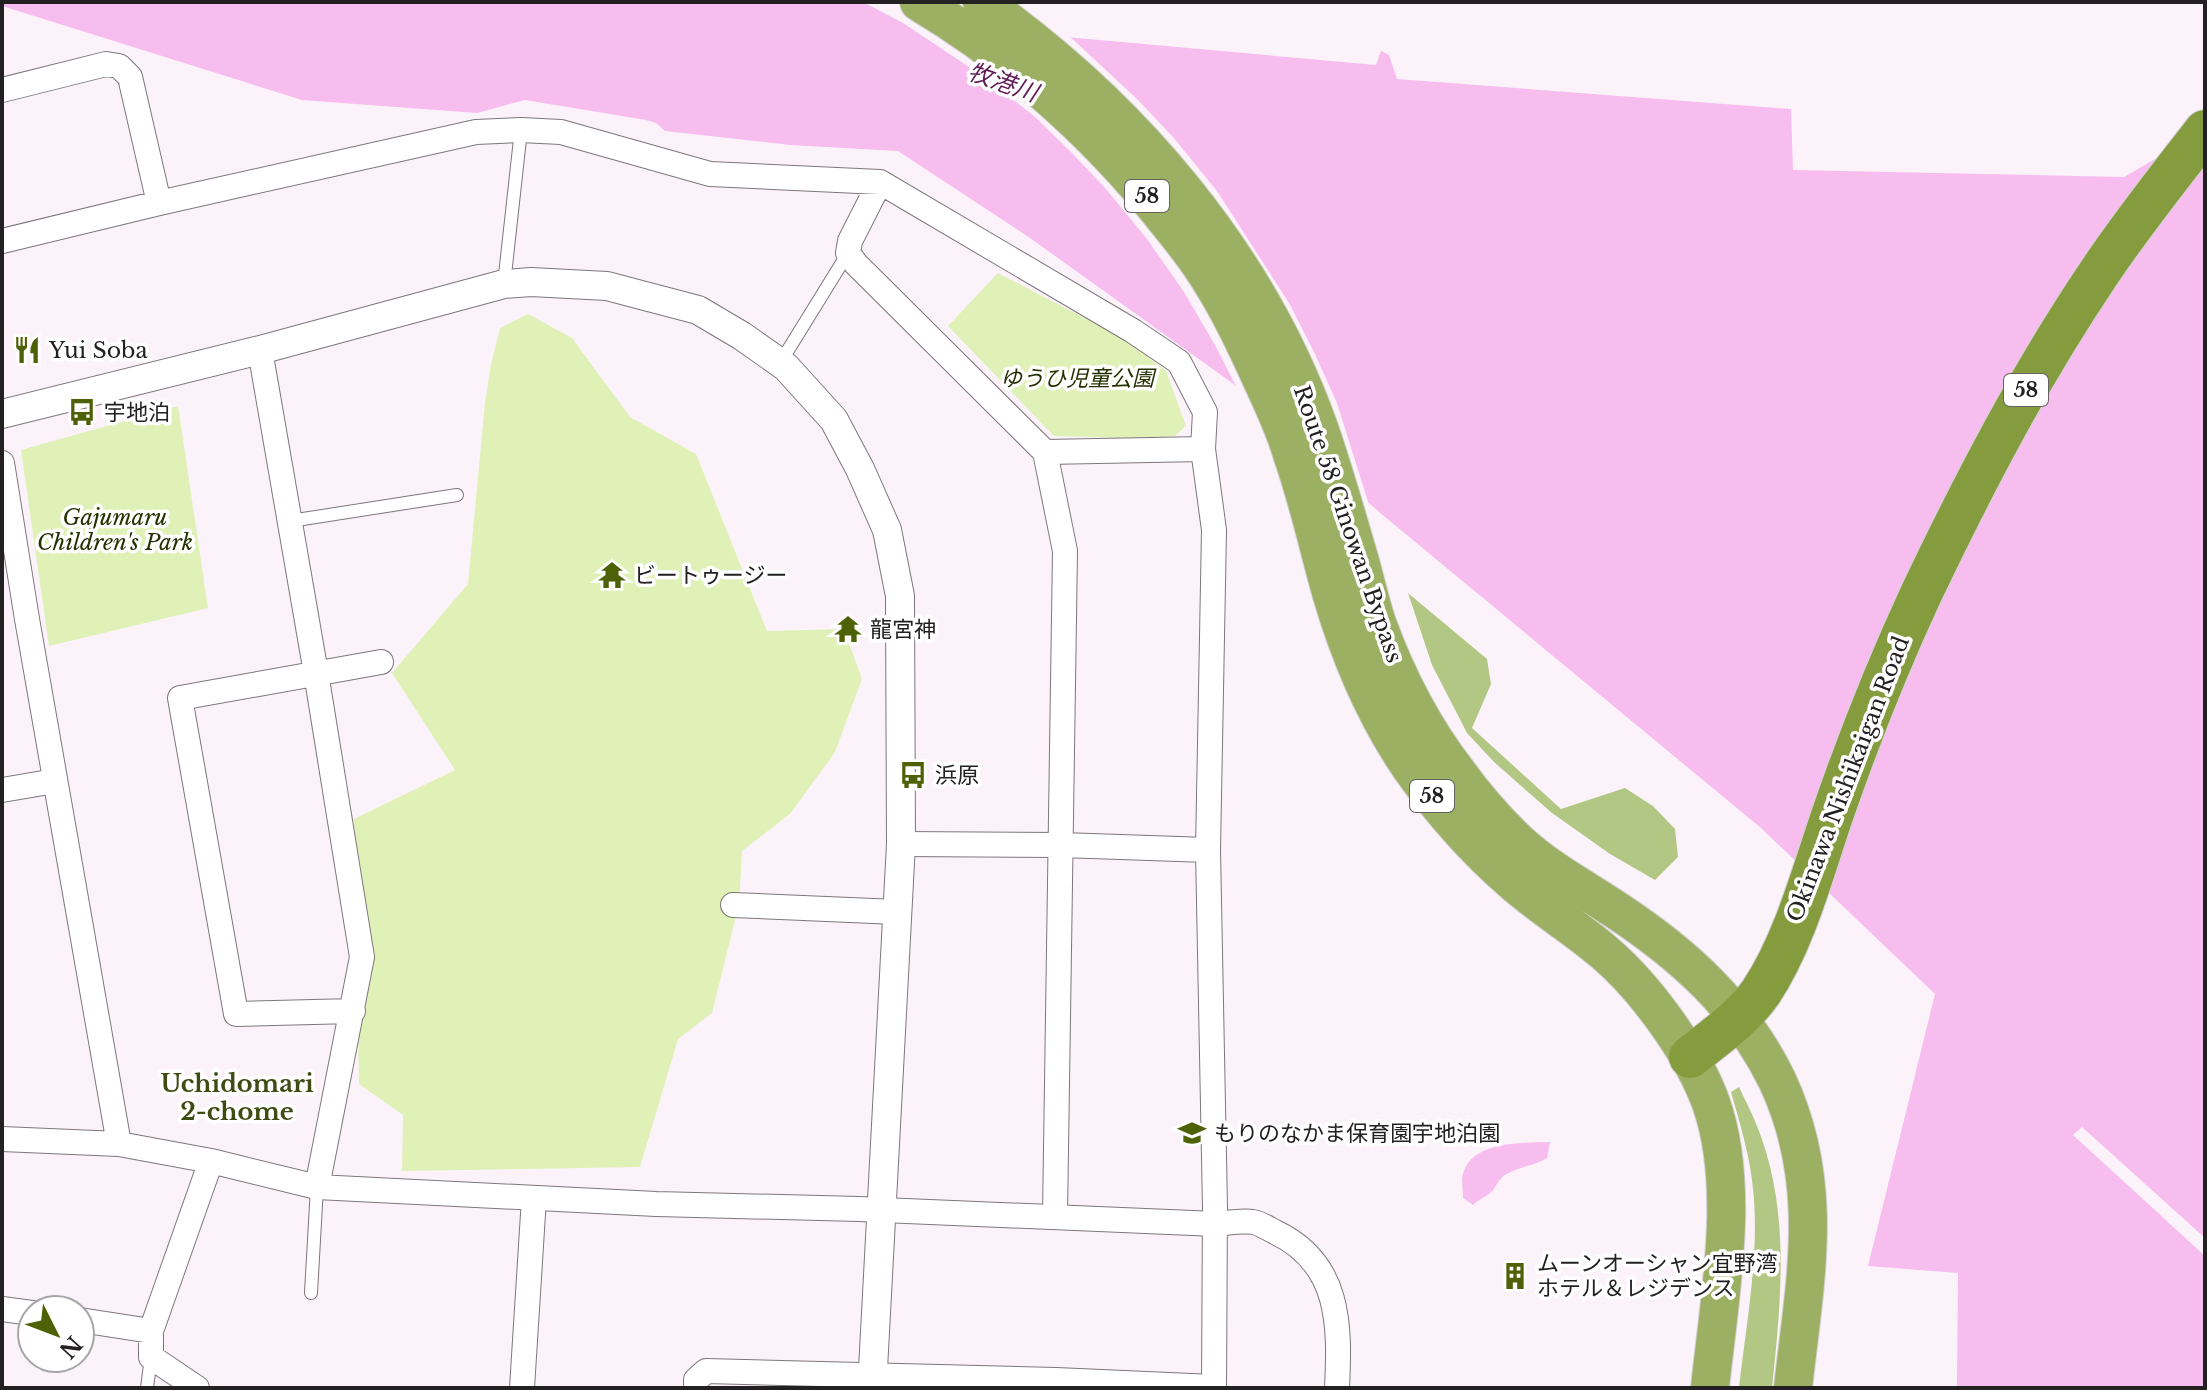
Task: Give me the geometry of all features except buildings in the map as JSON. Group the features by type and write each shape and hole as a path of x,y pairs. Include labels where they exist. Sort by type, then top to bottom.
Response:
{"highway":[{"name":"Route 58 Ginowan Bypass","path":"919,2 958,26 1037,85 1107,151 1180,237 1213,283 1237,326 1280,417 1330,590 1353,657 1379,716 1409,765 1440,807 1478,850 1623,969 1690,1057 1718,1126 1725,1182 1723,1254 1710,1388"},
{"name":"Route 58 Ginowan Bypass","path":"982,2 1100,98 1160,160 1221,240 1265,308 1291,359 1318,426 1377,622 1400,677 1427,728 1473,793 1520,844 1584,891 1638,924 1708,981 1739,1018 1770,1067 1794,1122 1806,1176 1809,1213 1793,1388"},
{"name":"Okinawa Nishikaigan Road","path":"1739,1018 1766,983 1797,918 1885,671 1970,494 2030,384 2097,276 2149,202 2205,131"},
{"name":"58","path":"1690,1057 1739,1018"}],"street":[{"path":"2,90 106,64 119,66 130,77 159,203"},
{"path":"2,241 476,132 561,132 710,174 880,182 1133,331 1179,362 1205,412 1203,449 1214,530 1208,850 1216,1224 1214,1387 872,1382 706,1371 696,1380 696,1388"},
{"path":"880,182 850,241 848,253 1045,452 1065,551 1055,1216"},
{"path":"2,414 260,350 504,284 531,282 607,286 698,310 786,367 834,420 887,530 900,596 901,844 872,1382"},
{"path":"260,350 362,957 317,1187"},
{"path":"1045,452 1203,449"},
{"path":"2,463 119,1144"},
{"path":"353,1011 236,1014 180,698 381,662"},
{"path":"2,790 55,781"},
{"path":"901,844 1208,850"},
{"path":"733,905 897,912"},
{"path":"2,1139 119,1144 211,1161 317,1187 656,1204 1216,1224 1253,1222 1293,1240 1319,1269 1335,1305 1339,1344 1337,1388"},
{"path":"197,1388 151,1357 151,1331 211,1161"},
{"path":"522,1388 534,1198"},
{"path":"96,1322 151,1331"}],"lane":[{"path":"504,284 521,130"},
{"path":"785,355 848,253"},
{"path":"290,521 457,495"},
{"path":"311,1293 317,1187"},
{"path":"147,1388 151,1357"}],"green space":[{"name":"ゆうひ児童公園","path":"998,273 1123,338 1166,371 1186,426 1175,436 1054,436 948,326"},
{"path":"528,314 572,338 630,417 696,454 767,631 844,629 862,679 835,752 790,814 742,851 739,904 712,1013 678,1039 640,1167 402,1171 403,1115 359,1084 354,819 455,770 392,673 468,584 491,364 500,328"},
{"name":"Gajumaru Children's Park","path":"178,406 208,608 49,646 21,450"},
{"path":"1408,593 1487,659 1491,684 1472,728 1561,809 1625,788 1653,806 1675,829 1678,857 1655,880 1610,854 1552,813 1494,762 1467,733 1432,665"},
{"path":"1739,1087 1768,1158 1779,1223 1780,1289 1772,1388 1739,1388 1751,1288 1755,1213 1752,1177 1731,1092"}],"water":[{"name":"牧港川","path":"2,2 924,2 1055,36 1376,65 1381,51 1389,55 1397,79 1791,109 1793,170 2124,177 2205,130 2205,1238 2082,1127 2073,1135 2205,1256 2205,1388 1957,1388 1958,1273 1868,1266 1935,994 1761,828 1379,512 1242,390 1030,238 898,151 790,145 665,131 656,123 646,120 525,100 477,113 302,100 2,6"},
{"path":"1550,1142 1547,1158 1505,1175 1491,1192 1473,1205 1463,1198 1462,1179 1466,1166 1484,1150 1511,1144"}],"pier":[{"path":"863,2 945,2 1035,20 1057,32 1066,33 1137,99 1217,191 1289,303 1337,403 1370,508 1240,394 1184,292 1147,239 1072,153 1034,116 981,75 903,23"}],"place":[{"name":"Yui Soba","path":"27,350"},
{"name":"宇地泊","path":"82,412"},
{"name":"ビートゥージー","path":"612,575"},
{"name":"龍宮神","path":"848,629"},
{"name":"浜原","path":"913,775"},
{"name":"もりのなかま保育園宇地泊園","path":"1192,1133"},
{"name":"ムーンオーシャン宜野湾 ホテル＆レジデンス","path":"1515,1276"}],"district":[{"name":"Uchidomari 2-chome","path":"237,1097"}]}
